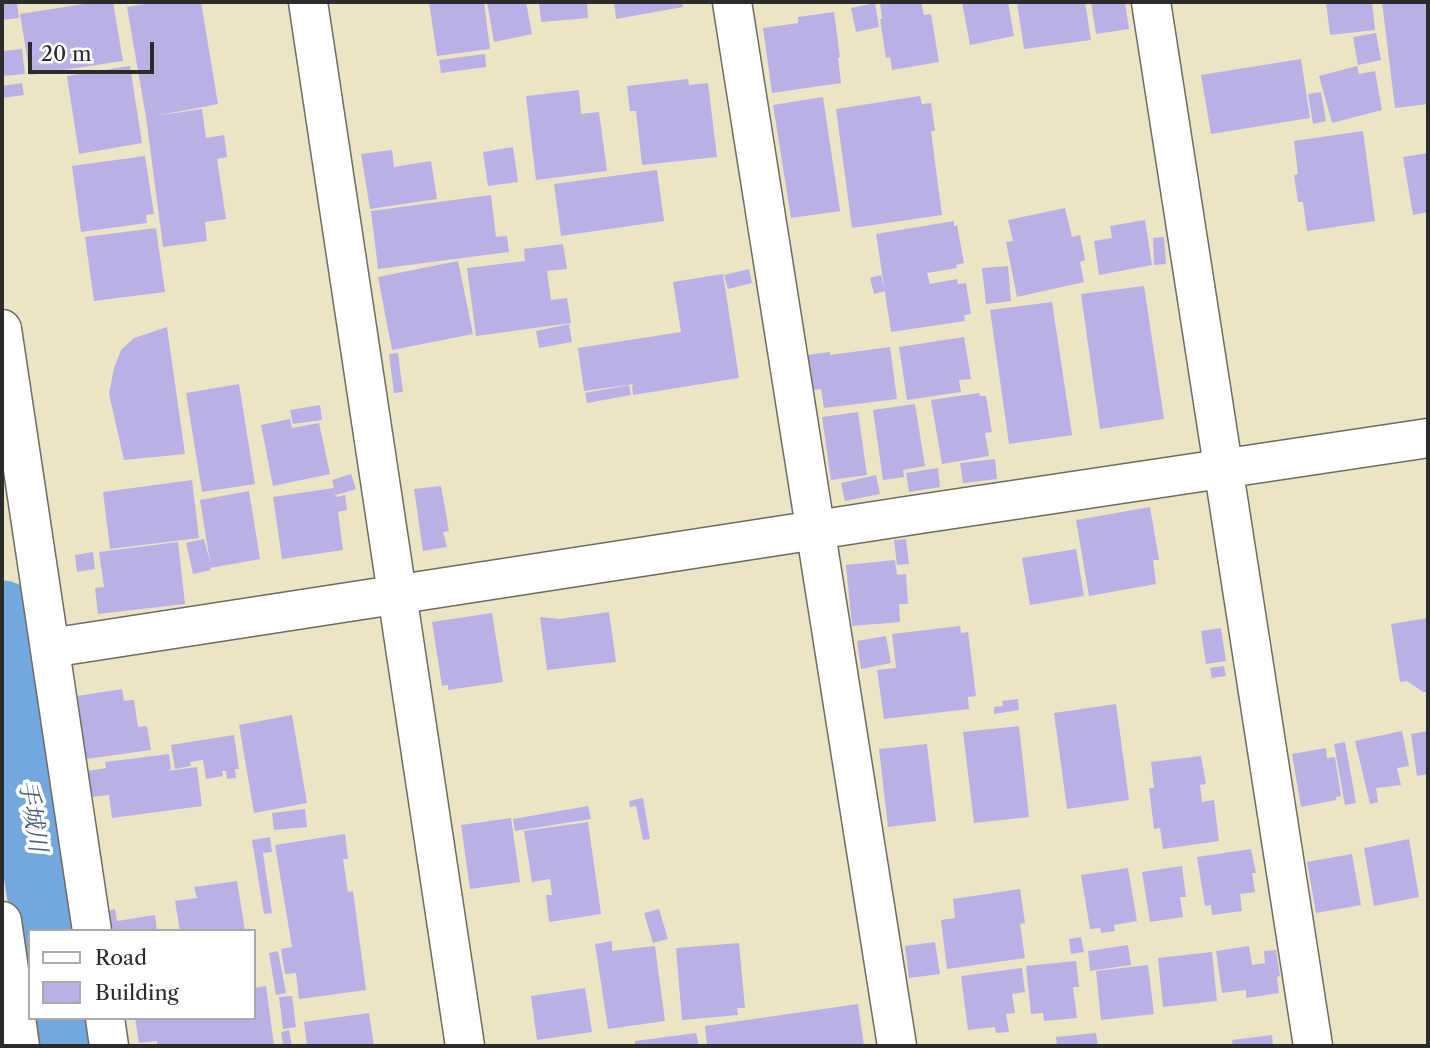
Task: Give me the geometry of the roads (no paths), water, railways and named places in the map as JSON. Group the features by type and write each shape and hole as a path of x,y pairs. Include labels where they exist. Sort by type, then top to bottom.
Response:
{"street":[{"path":"308,2 465,1046"},
{"path":"732,2 897,1046"},
{"path":"1151,2 1312,1046"},
{"path":"2,328 92,929"},
{"path":"50,648 815,529 1428,438"},
{"path":"2,921 20,1046"},
{"path":"105,1020 109,1046"}],"waterway":[{"name":"手城川","path":"2,618 50,929"},
{"name":"手城川","path":"63,1020 68,1046"}]}
